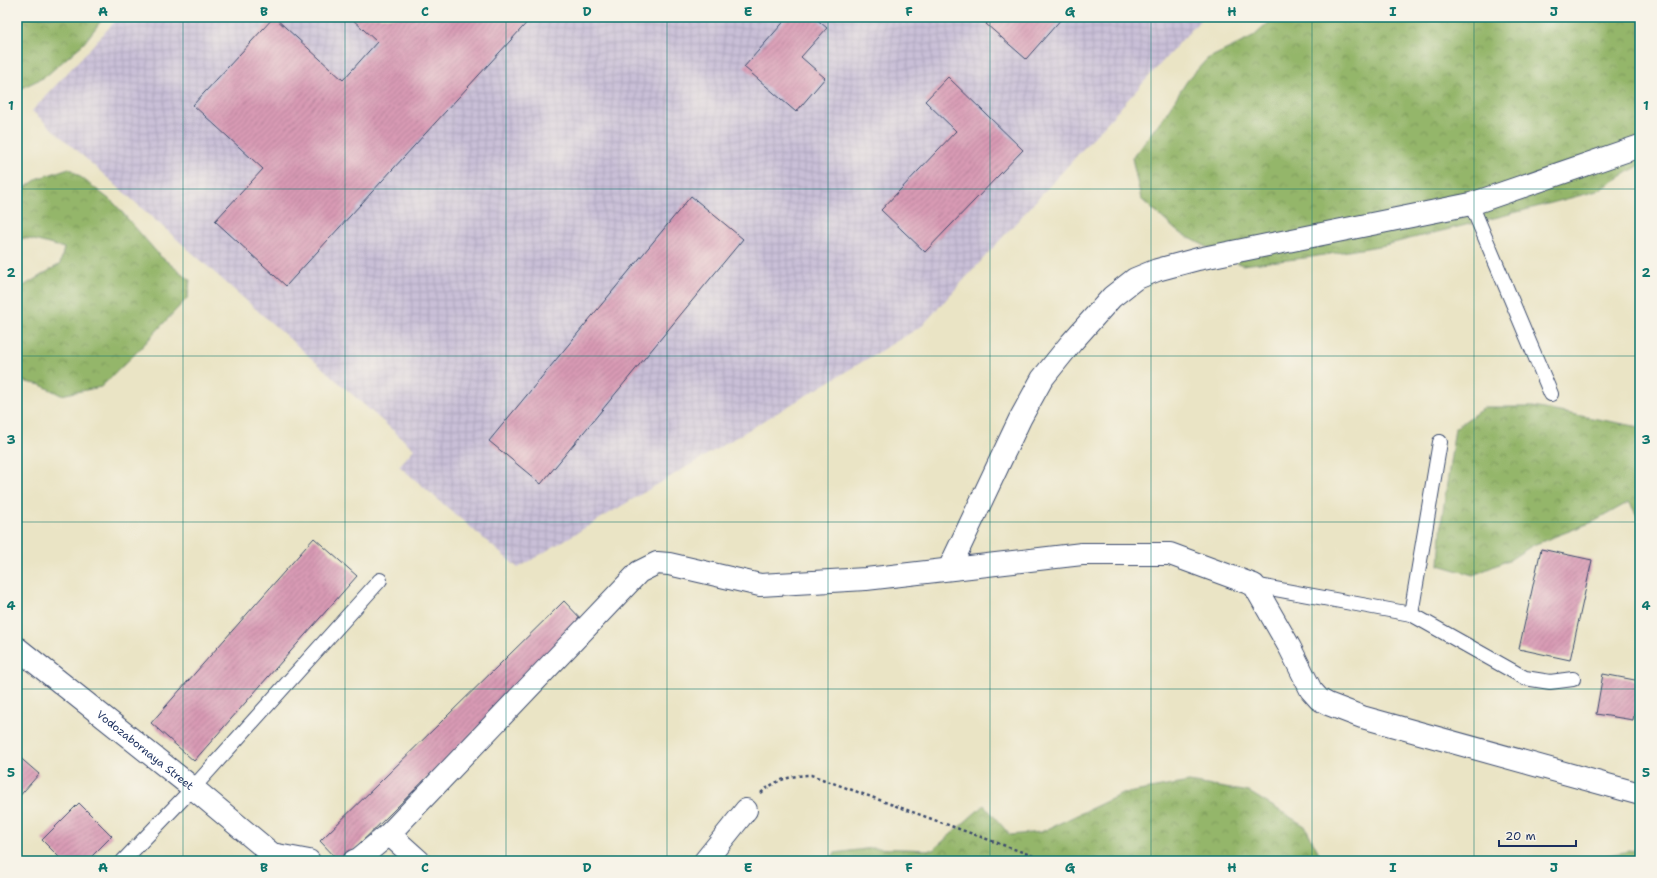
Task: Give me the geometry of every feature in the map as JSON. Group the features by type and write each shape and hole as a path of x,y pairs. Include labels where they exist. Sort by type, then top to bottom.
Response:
{"street":[{"path":"949,569 1020,419 1042,379 1071,342 1112,297 1135,279 1157,270 1198,259 1471,204 1640,146"},
{"path":"354,861 359,859 390,834 639,572 648,566 657,563 675,565 760,585 866,579 1082,554 1170,554 1254,585 1290,648 1311,690 1318,699 1362,717 1640,794"},
{"name":"Vodozabornaya Street","path":"17,648 193,788 270,857"},
{"path":"706,861 746,810"},
{"path":"390,834 419,861"},
{"path":"270,857 309,861"}],"lane":[{"path":"1471,204 1551,394"},
{"path":"1412,614 1440,442"},
{"path":"123,861 193,788 380,580"},
{"path":"1254,585 1412,614 1525,678 1550,682 1573,679"}],"path":[{"path":"746,810 762,791 779,781 796,775 811,775 1047,861"}],"shaded area":[{"path":"119,17 1203,17 922,326 518,568 399,466 414,449 32,111"}],"green space":[{"path":"17,17 104,17 84,43 45,77 17,90"},
{"path":"1275,17 1640,17 1640,165 1597,191 1502,216 1385,245 1305,258 1242,265 1178,232 1141,199 1132,158 1165,115 1187,81 1207,59 1253,37"},
{"path":"69,168 114,203 160,256 190,280 188,297 138,351 101,387 61,395 41,385 17,380 17,290 60,264 64,248 30,239 17,238 17,193 39,178"},
{"path":"1485,407 1533,407 1640,427 1640,520 1629,502 1595,521 1533,545 1511,559 1473,575 1439,565 1442,518 1455,428"},
{"path":"1189,782 1249,792 1305,826 1323,861 829,861 835,853 872,848 933,850 984,805 1010,835 1041,832 1122,794"},
{"path":"1640,849 1640,861 1576,861"}],"building":[{"path":"274,17 343,80 377,42 350,17 532,17 286,286 215,221 263,169 193,105"},
{"path":"788,17 814,17 827,28 801,57 825,78 796,112 744,67"},
{"path":"992,17 1063,17 1026,59 986,24"},
{"path":"948,77 1023,150 925,252 881,210 956,131 925,101"},
{"path":"691,196 743,239 541,484 489,441"},
{"path":"314,538 357,576 194,761 151,723"},
{"path":"1541,549 1592,560 1570,660 1519,649"},
{"path":"564,601 585,623 342,861 339,861 320,841"},
{"path":"1603,674 1640,681 1633,720 1596,714"},
{"path":"17,755 39,774 17,799"},
{"path":"79,803 112,836 87,861 63,861 42,840"}]}
